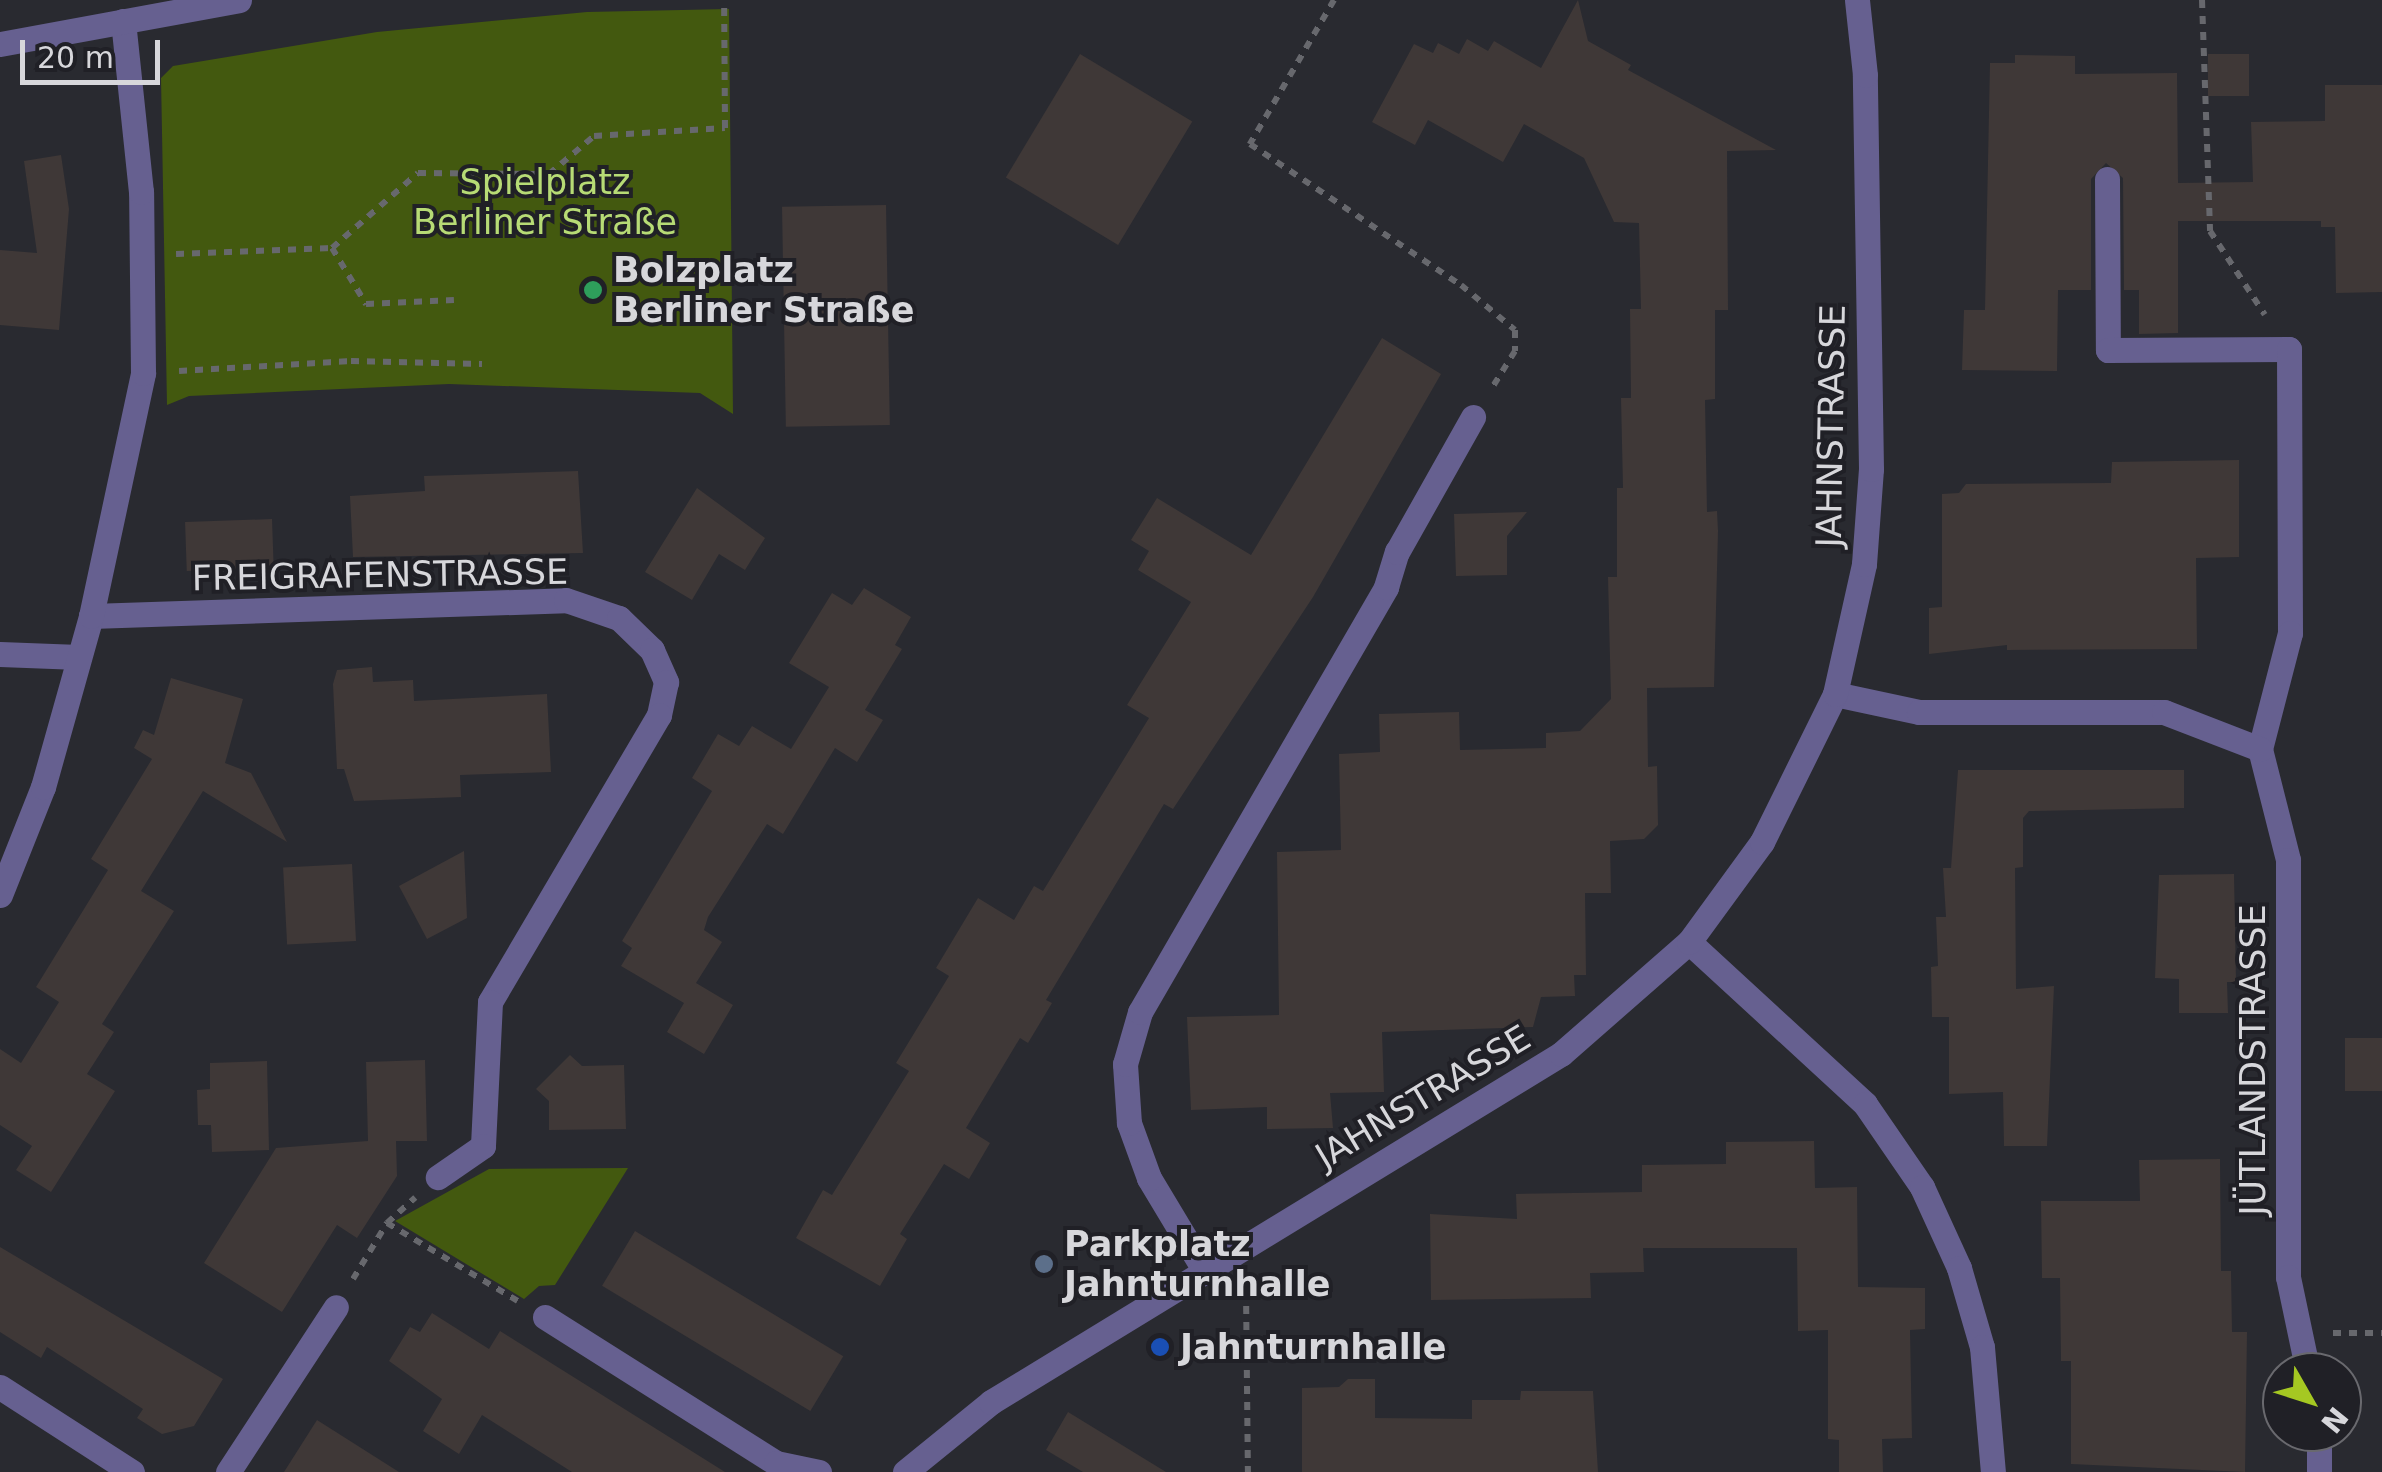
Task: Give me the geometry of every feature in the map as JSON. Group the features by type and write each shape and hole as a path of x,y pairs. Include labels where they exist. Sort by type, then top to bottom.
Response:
{"street":[{"path":"0,44 240,0"},
{"name":"JAHNSTRASSE","path":"905,1472 992,1402 1202,1268 1493,1102 1561,1054 1689,942 1762,842 1835,694 1864,564 1871,469 1858,0"},
{"path":"0,895 43,787 79,658 143,372 141,256 123,20"},
{"path":"2107,179 2108,350 2289,348"},
{"name":"JÜTLANDSTRASSE","path":"2289,348 2290,633 2260,749 2288,860 2288,1278 2304,1352"},
{"path":"1202,1268 1149,1178 1129,1123 1126,1064 1140,1012 1386,587 1397,552 1473,417"},
{"name":"FREIGRAFENSTRASSE","path":"90,616 566,600 619,618 652,650 666,682 660,715 490,1002 483,1146 438,1177"},
{"path":"0,654 79,658"},
{"path":"1835,694 1919,712 2164,712 2260,749"},
{"path":"1689,942 1866,1104 1922,1186 1959,1268 1982,1347 1993,1472"},
{"path":"228,1472 336,1306"},
{"path":"545,1316 776,1462 819,1472"},
{"path":"0,1387 132,1472"}],"path":[{"path":"141,256 332,248 418,173 549,174 594,136 726,128 724,0"},
{"path":"1334,0 1250,144 1461,285 1515,330 1514,351 1473,417"},
{"path":"2202,0 2210,231 2289,348"},
{"path":"332,248 366,304 454,300"},
{"path":"143,372 351,361 482,364"},
{"path":"336,1306 388,1223 438,1177"},
{"path":"388,1223 545,1316"},
{"path":"1245,1243 1248,1472"}],"green space":[{"name":"Spielplatz Berliner Straße","path":"729,9 733,414 700,393 449,384 189,396 167,405 161,78 173,66 377,32 587,12"},
{"path":"628,1168 555,1285 539,1286 524,1299 395,1221 489,1169"}],"building":[{"path":"1578,0 1588,41 1631,65 1628,70 1776,150 1727,151 1728,310 1715,310 1715,399 1705,400 1707,512 1717,511 1718,531 1714,687 1647,688 1648,767 1657,766 1658,825 1644,839 1610,841 1611,893 1585,893 1586,975 1574,975 1575,996 1541,997 1533,1027 1382,1032 1384,1092 1330,1093 1333,1128 1267,1129 1267,1107 1191,1110 1187,1017 1279,1015 1277,852 1341,850 1339,754 1380,752 1379,714 1459,712 1460,750 1546,748 1546,733 1580,731 1611,699 1608,577 1617,577 1617,488 1623,488 1621,398 1631,398 1630,309 1641,309 1639,223 1614,222 1584,158 1524,124 1503,162 1428,120 1415,145 1372,122 1414,44 1433,53 1438,43 1459,54 1467,39 1488,51 1494,41 1541,68"},
{"path":"1080,54 1192,121 1118,245 1006,177"},
{"path":"2208,54 2249,54 2249,96 2208,96"},
{"path":"2015,55 2075,56 2075,74 2177,73 2178,183 2253,182 2251,122 2325,121 2325,85 2382,85 2382,292 2336,293 2335,227 2321,227 2321,221 2178,221 2178,333 2139,334 2139,290 2124,290 2123,178 2106,163 2091,179 2091,290 2058,290 2057,371 1962,370 1964,310 1985,310 1990,63 2015,63"},
{"path":"61,155 69,209 59,330 0,325 0,250 37,253 24,161"},
{"path":"886,205 890,425 786,427 782,207"},
{"path":"1382,338 1441,374 1313,597 1173,809 1164,804 1046,1000 1052,1003 1028,1043 1020,1038 966,1128 990,1143 969,1179 944,1164 900,1234 907,1239 880,1286 796,1238 823,1190 832,1195 909,1071 896,1063 949,976 936,968 978,898 1014,920 1034,886 1043,891 1149,718 1127,705 1191,602 1138,570 1149,551 1131,540 1157,498 1251,555"},
{"path":"2239,460 2239,557 2196,558 2197,649 2007,650 2007,645 1929,654 1929,608 1942,607 1942,494 1959,493 1966,484 2111,483 2112,462"},
{"path":"578,471 583,553 353,557 350,496 425,491 424,476"},
{"path":"697,488 765,538 745,570 719,554 692,600 645,572"},
{"path":"1527,512 1507,536 1507,575 1456,576 1454,514"},
{"path":"272,519 274,568 187,571 185,522"},
{"path":"864,588 911,617 895,645 902,649 865,710 883,720 857,762 835,748 783,834 767,824 708,917 704,930 722,942 696,983 733,1005 704,1054 667,1032 684,1003 621,966 632,948 622,941 712,791 692,778 718,734 739,746 752,726 791,749 829,687 789,663 832,593 852,605"},
{"path":"372,667 373,682 413,680 414,701 547,694 551,772 460,775 461,797 354,801 344,769 337,769 333,684 337,670"},
{"path":"171,678 243,699 225,763 251,773 287,842 203,791 141,891 174,911 102,1024 114,1032 87,1074 115,1091 51,1192 16,1170 32,1146 0,1125 0,1049 21,1063 59,1002 36,987 108,870 91,859 152,759 134,748 143,730 154,735"},
{"path":"1958,770 2184,770 2184,808 2029,811 2023,818 2023,867 2015,868 2016,989 2054,986 2047,1146 2004,1146 2003,1092 1949,1094 1949,1017 1932,1017 1931,967 1938,966 1936,917 1946,917 1943,868 1951,868"},
{"path":"464,851 467,918 427,939 399,886"},
{"path":"352,864 356,941 287,945 283,868"},
{"path":"2234,874 2236,982 2227,982 2228,1013 2179,1013 2179,979 2155,978 2159,875"},
{"path":"2345,1038 2382,1038 2382,1091 2345,1091"},
{"path":"570,1055 582,1066 624,1065 626,1129 549,1130 549,1101 536,1089"},
{"path":"425,1060 427,1141 396,1141 397,1176 357,1238 337,1225 282,1312 204,1263 276,1148 368,1141 366,1062"},
{"path":"267,1061 269,1150 212,1152 211,1125 198,1125 197,1090 210,1089 210,1063"},
{"path":"1814,1141 1815,1188 1857,1187 1858,1287 1925,1288 1925,1329 1910,1330 1912,1438 1882,1439 1883,1472 1839,1472 1839,1440 1828,1439 1828,1330 1798,1331 1797,1248 1643,1248 1644,1272 1590,1273 1591,1298 1431,1300 1430,1214 1517,1219 1516,1194 1642,1192 1642,1165 1726,1164 1726,1142"},
{"path":"2220,1159 2221,1271 2231,1271 2232,1332 2247,1332 2245,1472 2071,1464 2071,1361 2061,1361 2060,1278 2042,1278 2041,1201 2140,1201 2139,1160"},
{"path":"635,1231 843,1356 810,1411 602,1286"},
{"path":"0,1247 223,1379 194,1426 162,1434 137,1418 143,1409 47,1347 41,1358 0,1332"},
{"path":"432,1313 489,1349 500,1331 725,1472 572,1472 482,1415 459,1454 423,1431 442,1399 389,1361 410,1327 420,1332"},
{"path":"1348,1379 1375,1379 1375,1418 1472,1419 1472,1400 1520,1400 1521,1391 1593,1391 1598,1472 1302,1472 1302,1388 1339,1387"},
{"path":"1068,1412 1166,1472 1083,1472 1046,1450"},
{"path":"317,1420 399,1472 284,1472"}],"place":[{"name":"Bolzplatz Berliner Straße","path":"593,290"},
{"name":"Parkplatz Jahnturnhalle","path":"1044,1264"},
{"name":"Jahnturnhalle","path":"1160,1347"}]}
